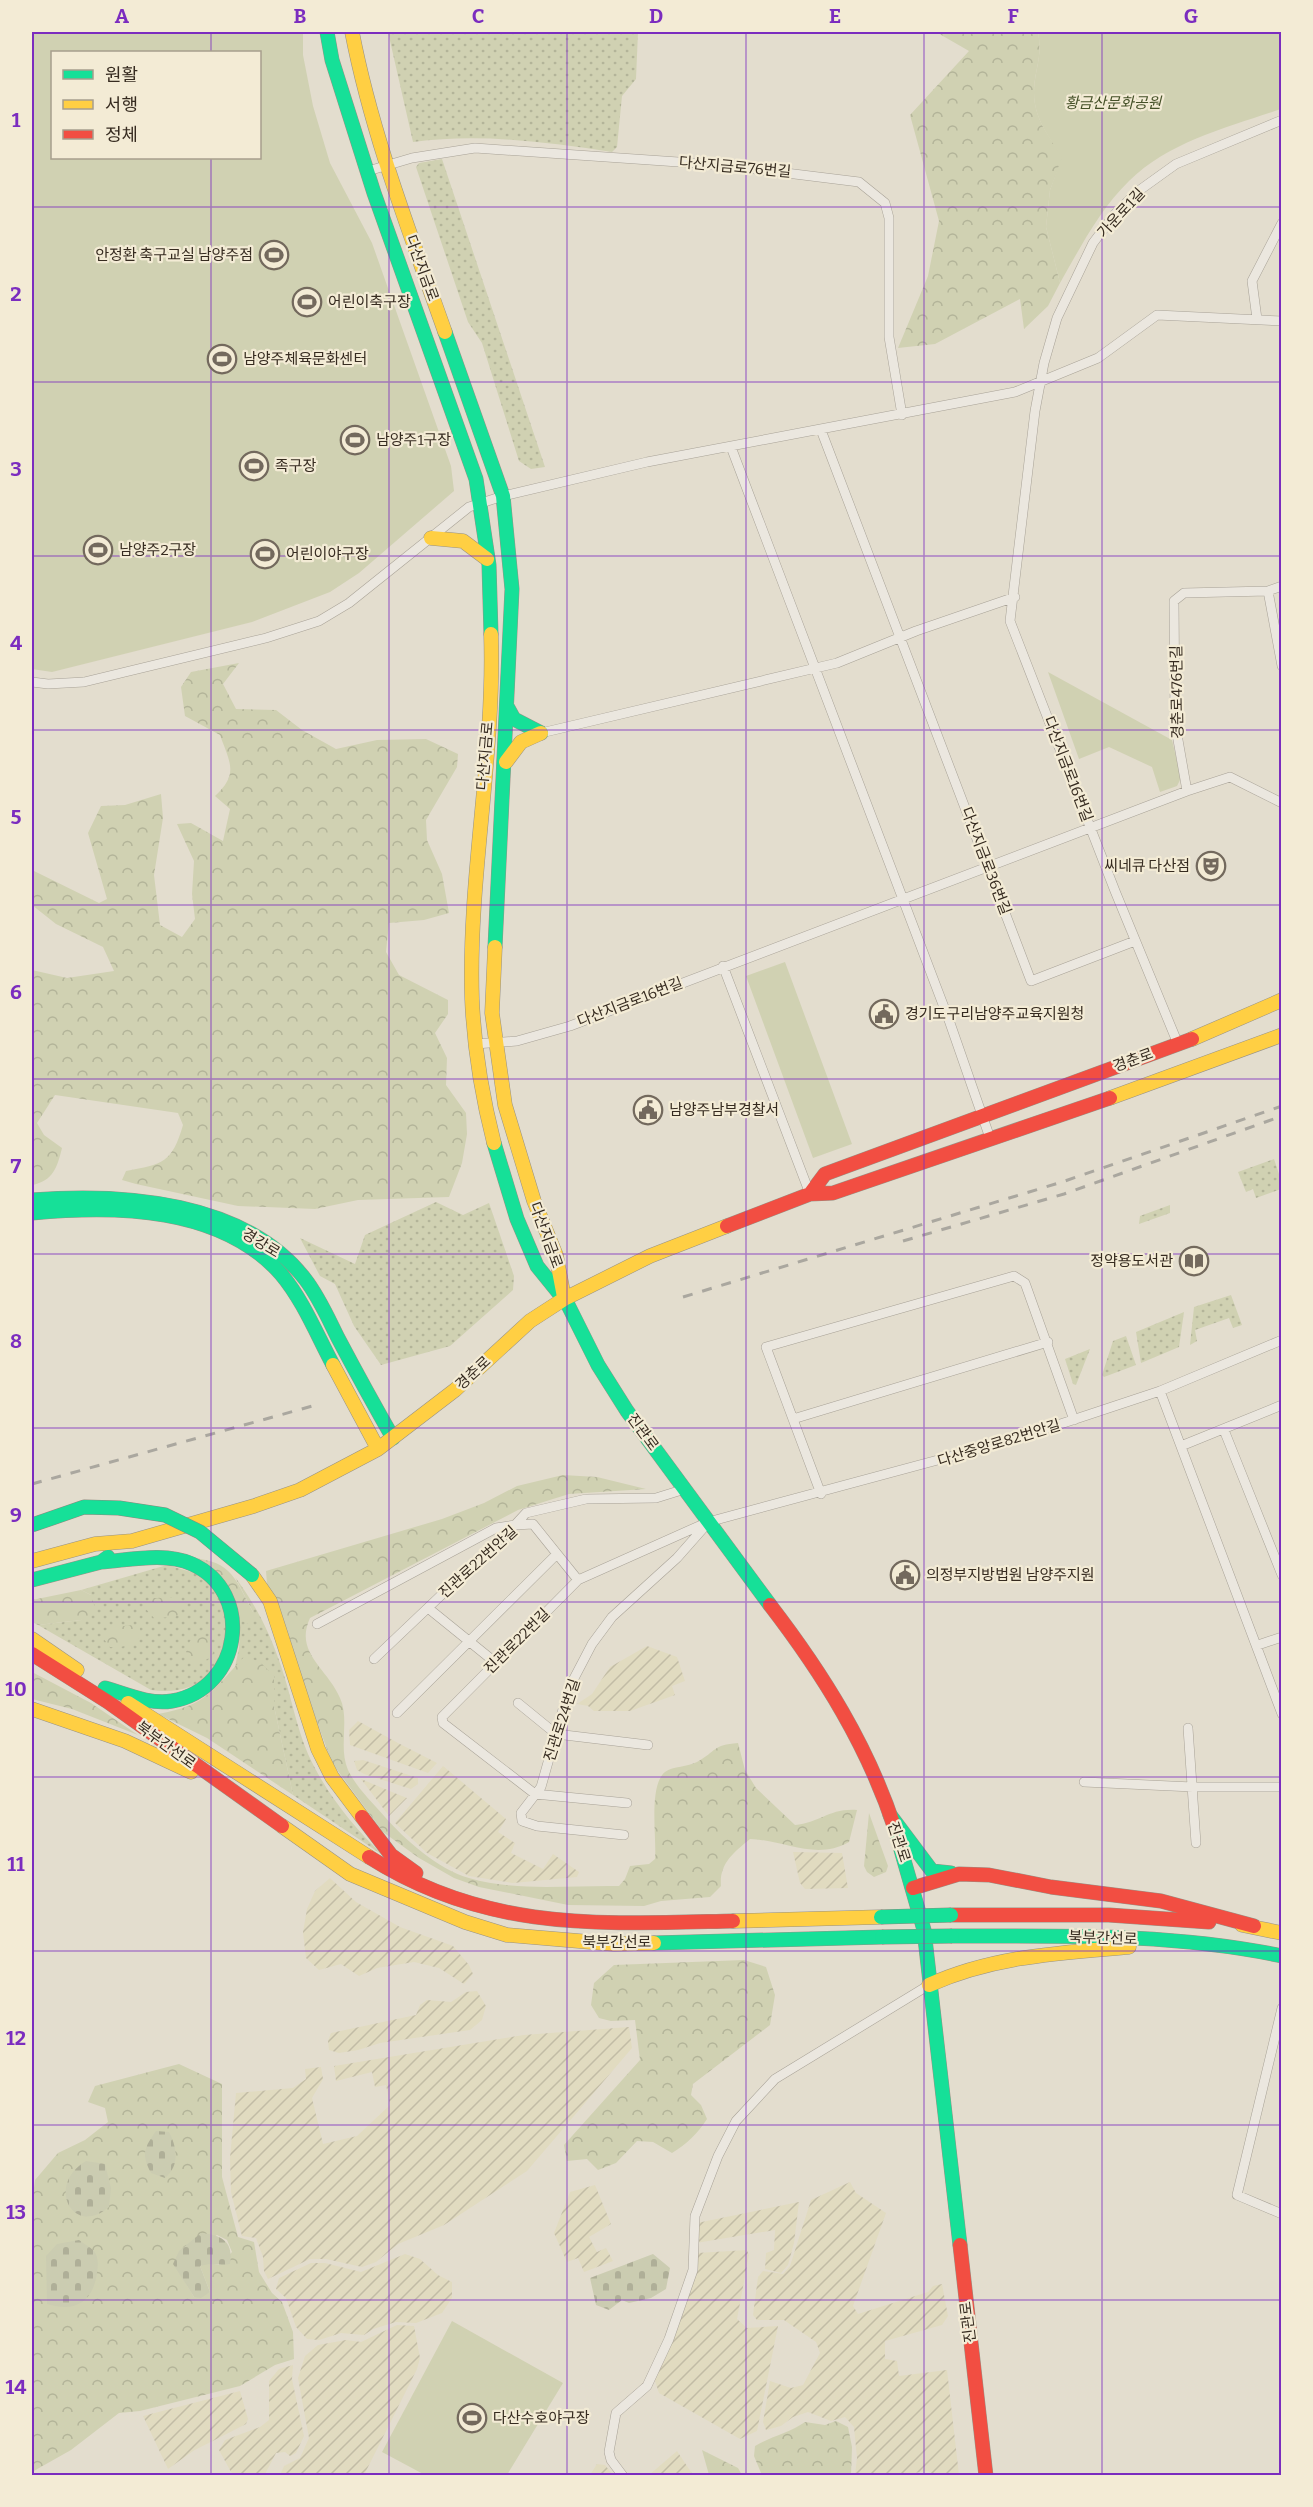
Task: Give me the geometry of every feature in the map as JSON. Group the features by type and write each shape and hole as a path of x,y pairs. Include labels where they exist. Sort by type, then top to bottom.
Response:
{"main road":[{"name":"다산지금로","path":"327,32 332,60 368,171 476,479 482,503 493,612 494,649 476,879 472,1003 475,1044 483,1106 511,1201 537,1266 564,1299"},
{"name":"다산지금로","path":"352,32 361,79 386,164 503,496 512,589 492,1013 505,1105 517,1151 556,1255 564,1299"},
{"path":"430,537 464,541 488,559"},
{"path":"508,708 514,719 542,733"},
{"path":"505,764 520,742 542,733"},
{"name":"경춘로","path":"810,1194 825,1174 883,1150 983,1116 1178,1044 1281,1000"},
{"name":"경춘로","path":"32,1561 95,1544 132,1541 254,1506 300,1490 378,1449 393,1438 455,1390 530,1321 564,1299 650,1256 810,1194 833,1194 990,1138 1037,1125 1281,1035"},
{"name":"경강로","path":"32,1200 109,1196 168,1205 213,1218 256,1236 281,1253 306,1280 393,1438"},
{"name":"경강로","path":"32,1213 65,1208 107,1208 155,1213 211,1229 243,1243 268,1260 293,1291 378,1449"},
{"name":"진관로","path":"564,1299 602,1370 634,1421 754,1582 839,1707 874,1770 903,1848 924,1930 986,2475"},
{"path":"32,1525 84,1507 118,1508 165,1515 200,1532 252,1575 270,1601 318,1749 333,1777 392,1855 442,1895"},
{"name":"경춘로","path":"32,1580 101,1562 132,1541"},
{"path":"101,1562 171,1559 192,1564 209,1575 224,1596 233,1622 232,1646 226,1665 210,1685 184,1698 168,1702 148,1700 105,1688"},
{"name":"북부간선로","path":"32,1640 388,1869 442,1895 522,1917 600,1924 951,1915 1108,1915 1254,1926 1281,1933"},
{"name":"북부간선로","path":"32,1654 108,1702 221,1785 350,1874 404,1899 507,1935 614,1944 882,1937 1091,1936 1191,1942 1281,1956"},
{"path":"32,1709 125,1741 221,1785"},
{"path":"890,1815 932,1871 989,1875 1051,1887 1161,1901 1254,1926"},
{"path":"913,1888 959,1874"},
{"path":"929,1985 949,1974 1014,1960 1191,1942"}],"street":[{"name":"가운로1길","path":"1041,380 1054,329 1067,296 1093,243 1115,214 1137,192 1176,164 1281,120"},
{"name":"다산지금로76번길","path":"368,171 386,164 475,148 722,165 859,182 885,204 889,218 889,336 902,415"},
{"path":"1257,319 1252,281 1281,223"},
{"path":"32,682 48,684 84,682 267,638 319,621 349,603 469,507 503,496 647,462 1015,392 1098,358 1145,321 1157,315 1281,321"},
{"name":"다산지금로16번길","path":"475,1044 517,1041 570,1026 723,966 1091,829 1010,621 1015,597 1041,380"},
{"name":"다산지금로36번길","path":"822,430 1031,981 1136,941"},
{"path":"731,447 903,900 990,1138"},
{"name":"경춘로476번길","path":"1187,791 1175,723 1174,601 1184,593 1268,591 1281,586"},
{"path":"1268,591 1281,666"},
{"path":"542,733 837,663 1015,597"},
{"path":"1178,1044 1091,829 1187,791 1230,777 1281,803"},
{"path":"723,966 810,1194"},
{"path":"821,1494 766,1347 1014,1276 1025,1283 1074,1420"},
{"name":"다산중앙로82번안길","path":"708,1522 947,1460 1074,1420 1160,1391 1281,1340"},
{"path":"793,1419 1048,1342"},
{"path":"1160,1391 1258,1645 1281,1714"},
{"path":"1181,1446 1281,1405"},
{"path":"1224,1430 1281,1575"},
{"path":"317,1624 496,1528 515,1525 526,1513 586,1499 656,1498 686,1490"},
{"name":"진관로22번길","path":"535,1794 443,1723 442,1717 578,1580 708,1522"},
{"name":"진관로24번길","path":"624,1835 537,1826 522,1821 521,1813 541,1787 569,1688 599,1635 612,1617 677,1558 708,1522"},
{"name":"진관로22번안길","path":"374,1659 515,1525 533,1524 578,1580"},
{"path":"397,1713 557,1554"},
{"path":"428,1608 496,1663"},
{"path":"1258,1645 1281,1637"},
{"path":"518,1703 556,1734 648,1746"},
{"path":"1188,1728 1196,1843"},
{"path":"1084,1782 1193,1787 1281,1787"},
{"path":"535,1794 627,1803"},
{"path":"623,2475 611,2460 609,2452 616,2414 647,2386 669,2339 693,2270 695,2216 718,2156 736,2121 775,2079 929,1985"},
{"path":"1281,2008 1237,2195 1281,2214"}],"shaded area":[{"path":"647,1646 677,1657 685,1681 672,1686 675,1695 630,1711 594,1711 588,1706 577,1704 592,1694 610,1667"},
{"path":"358,1721 437,1763 428,1773 350,1745 349,1730"},
{"path":"363,1760 418,1778 418,1784 411,1789 364,1774 357,1770 354,1761"},
{"path":"443,1766 506,1819 498,1832 515,1843 511,1853 543,1869 553,1854 579,1872 577,1877 513,1883 469,1876 427,1853 395,1823"},
{"path":"361,1779 392,1792 407,1798 389,1816"},
{"path":"793,1852 842,1853 848,1888 805,1889 800,1883"},
{"path":"330,1878 356,1902 400,1927 453,1946 469,1965 473,1974 464,1984 439,1968 414,1962 377,1968 359,1976 341,1964 319,1970 306,1958 303,1932 307,1909 315,1891"},
{"path":"477,1991 486,2006 482,2020 470,2030 380,2043 339,2053 329,2050 328,2041 331,2033 416,2015 420,2005 427,2000 451,2002 466,1992"},
{"path":"629,2027 632,2048 527,2171 444,2225 398,2244 376,2262 362,2267 326,2259 310,2259 268,2279 256,2238 242,2236 231,2192 230,2158 236,2093 293,2088 306,2079 305,2069 321,2067 323,2079 312,2098 323,2144 357,2136 390,2105 386,2085 375,2087 372,2072 336,2081 334,2066 524,2035"},
{"path":"850,2182 856,2193 886,2213 853,2306 858,2314 928,2292 933,2286 942,2284 948,2316 942,2325 885,2341 885,2359 897,2361 899,2376 947,2370 959,2475 934,2475 928,2471 901,2475 855,2475 857,2458 854,2427 845,2417 831,2421 808,2412 793,2417 781,2426 766,2430 763,2422 770,2381 791,2388 803,2385 820,2353 816,2342 784,2320 757,2320 753,2315 758,2277 763,2271 783,2274 790,2266 811,2200"},
{"path":"595,2185 611,2224 589,2237 597,2252 606,2248 613,2261 584,2272 578,2258 567,2262 554,2233 570,2192"},
{"path":"799,2202 794,2243 788,2265 781,2273 765,2269 766,2253 774,2250 775,2230 696,2243 697,2223"},
{"path":"747,2250 749,2255 737,2319 747,2328 778,2326 757,2431 740,2439 659,2393 654,2378 697,2253"},
{"path":"405,2254 420,2259 438,2275 452,2282 452,2298 442,2313 416,2323 396,2322 373,2329 364,2335 341,2333 319,2340 307,2339 296,2327 286,2298 276,2289 279,2278 311,2263 325,2263 361,2272"},
{"path":"397,2325 414,2326 420,2358 417,2369 364,2475 280,2475 284,2466 300,2458 309,2438 298,2378 305,2356 318,2345 346,2340 361,2342"},
{"path":"293,2365 292,2379 304,2436 296,2453 290,2456 285,2452 276,2453 265,2474 236,2475 231,2472 219,2450 225,2440 260,2427 269,2420 269,2381 279,2369"},
{"path":"240,2391 248,2419 246,2424 193,2451 168,2469 143,2416"},
{"path":"677,2451 693,2475 649,2475"},
{"path":"597,2464 605,2465 613,2475 590,2475"}],"green space":[{"name":"남양주체육문화센터","path":"32,32 303,32 303,55 313,106 330,163 372,243 451,466 454,491 359,573 330,592 252,622 52,672 32,669"},
{"path":"388,32 638,32 636,79 622,96 617,147 612,152 537,142 463,138 413,142"},
{"path":"936,32 1038,32 1039,57 1034,85 1035,102 1043,127 1063,157 1050,190 1046,227 1060,283 1048,306 1024,329 1020,299 935,344 898,348 928,276 939,221 910,115 969,51"},
{"name":"황금산문화공원","path":"1038,32 1281,32 1281,109 1181,145 1145,167 1109,204 1091,229 1060,283 1046,227 1050,190 1062,157 1043,127 1035,102 1034,85 1039,57"},
{"path":"442,159 545,467 531,469 519,461 482,343 468,322 416,167 419,163"},
{"path":"239,663 223,684 236,709 276,710 302,730 336,749 377,740 426,739 458,754 457,767 426,820 427,840 442,874 449,913 424,920 389,923 386,952 399,975 448,1000 448,1014 435,1033 447,1058 446,1085 466,1113 467,1134 462,1163 449,1197 358,1200 315,1209 238,1206 136,1184 122,1180 126,1171 157,1163 170,1154 183,1125 178,1113 55,1095 37,1123 44,1135 62,1148 58,1162 49,1177 32,1185 32,970 67,978 114,971 103,947 56,924 32,905 32,870 99,903 107,899 88,833 101,806 125,805 161,794 163,818 154,875 160,925 182,937 195,919 192,894 194,861 177,824 191,823 223,841 230,809 215,796 227,781 230,768 220,735 185,716 181,687 191,672"},
{"path":"1048,672 1172,740 1181,778 1177,786 1160,792 1152,767 1109,747 1079,759"},
{"path":"785,962 852,1144 813,1158 746,976"},
{"path":"1274,1159 1281,1180 1281,1189 1256,1198 1253,1189 1246,1192 1238,1172"},
{"path":"436,1202 463,1215 489,1203 514,1276 513,1290 450,1346 381,1365 354,1326 335,1284 320,1276 300,1238 355,1264 365,1235"},
{"path":"1170,1205 1170,1213 1139,1224 1140,1216"},
{"path":"1231,1295 1242,1325 1233,1328 1229,1318 1195,1330 1197,1341 1190,1345 1194,1307"},
{"path":"1184,1312 1179,1347 1141,1363 1136,1332"},
{"path":"1126,1336 1136,1365 1104,1377 1102,1375 1113,1341"},
{"path":"1090,1349 1076,1385 1073,1384 1065,1359"},
{"path":"563,1475 597,1477 646,1489 569,1494 518,1510 310,1618 306,1630 306,1641 314,1660 334,1687 343,1706 345,1761 351,1776 360,1788 412,1844 434,1861 458,1874 505,1885 619,1886 625,1879 630,1866 649,1864 655,1859 655,1800 660,1779 665,1772 697,1762 719,1747 738,1743 745,1770 756,1788 795,1825 811,1822 839,1811 857,1810 849,1842 824,1850 812,1850 750,1839 728,1860 722,1871 721,1886 710,1897 661,1901 644,1906 568,1905 479,1887 454,1878 419,1858 383,1832 332,1763 267,1584 266,1571 442,1519 484,1503 517,1486"},
{"path":"192,1558 216,1563 232,1574 254,1618 247,1624 240,1619"},
{"path":"167,1565 209,1577 228,1614 225,1652 209,1676 197,1684 168,1691 151,1690 38,1625 81,1620 91,1595 81,1590"},
{"path":"235,1577 256,1609 272,1642 285,1677 304,1743 315,1768 341,1808 384,1856 293,1795 274,1706 274,1676 235,1667 239,1648 240,1619 253,1612"},
{"path":"81,1590 91,1595 96,1611 81,1620 38,1625 32,1622 32,1600"},
{"path":"153,1598 175,1598 181,1603 181,1613 175,1617 154,1618 145,1608 146,1602"},
{"path":"133,1625 140,1627 139,1638 129,1645 110,1647 103,1638 115,1627"},
{"path":"206,1636 213,1653 202,1662 188,1661 186,1650 190,1641"},
{"path":"245,1656 260,1662 274,1676 274,1706 293,1795 207,1738 158,1714 199,1701 216,1687"},
{"path":"32,1672 91,1703 138,1735 72,1709 32,1699"},
{"path":"869,1813 888,1866 886,1872 874,1877 867,1872 864,1866"},
{"path":"744,1960 766,1967 775,1995 770,2025 693,2084 691,2095 701,2105 707,2119 695,2134 672,2153 653,2142 637,2141 616,2163 598,2170 587,2159 567,2161 564,2145 640,2060 635,2020 611,2021 599,2018 591,2005 594,1983 614,1965"},
{"path":"179,2064 222,2084 222,2177 238,2237 254,2242 259,2272 272,2293 282,2302 293,2332 294,2359 275,2365 240,2386 140,2411 119,2413 71,2450 32,2472 32,2203 35,2180 58,2153 85,2140 108,2122 105,2108 88,2102 95,2086","holes":["217,2235 227,2240 232,2252 220,2265 207,2263 200,2266 210,2292 194,2297 174,2264"]},
{"path":"156,2131 169,2132 174,2144 175,2162 165,2178 151,2173 145,2156 145,2151"},
{"path":"86,2161 105,2164 111,2188 109,2207 96,2215 84,2216 75,2212 69,2205 66,2194 67,2183 74,2171"},
{"path":"201,2233 215,2235 224,2241 228,2245 231,2256 230,2264 200,2266 210,2292 201,2298 194,2297 173,2264 179,2251"},
{"path":"79,2240 94,2251 97,2259 97,2273 91,2291 87,2298 74,2306 47,2304 46,2256 57,2244"},
{"path":"653,2254 670,2268 666,2289 651,2298 629,2303 622,2300 609,2310 596,2305 590,2278"},
{"name":"다산수호야구장","path":"452,2321 563,2383 507,2475 425,2475 382,2452"},
{"path":"836,2421 848,2427 852,2447 851,2475 768,2476 761,2473 754,2456 755,2446 805,2422 825,2425"},
{"path":"702,2450 738,2468 742,2475 709,2475"}],"railway":[{"path":"683,1297 1062,1182 1282,1106"},
{"path":"903,1241 1064,1194 1282,1116"},
{"path":"32,1484 316,1405"}],"traffic: fast":[{"path":"327,32 332,60 374,193 476,479 489,565 491,634"},
{"path":"445,332 503,496 512,589 495,947"},
{"path":"508,708 514,719 541,733"},
{"path":"494,1143 517,1219 537,1266 567,1303 598,1365 627,1411 770,1605"},
{"path":"32,1200 104,1198 142,1201 216,1218 250,1233 280,1253 310,1286 393,1438"},
{"path":"32,1213 131,1211 165,1215 198,1223 228,1235 256,1252 281,1274 303,1306 333,1365"},
{"path":"32,1525 84,1507 119,1508 165,1515 200,1532 252,1575"},
{"path":"32,1580 101,1562 108,1557"},
{"path":"101,1562 170,1558 192,1564 212,1577 225,1596 232,1616 232,1639 226,1660 214,1678 196,1693 172,1701 155,1702 105,1688"},
{"path":"890,1815 932,1871 951,1873"},
{"path":"895,1829 924,1930 960,2245"},
{"path":"881,1917 951,1915"},
{"path":"952,1936 1118,1937 1200,1943 1282,1956"},
{"path":"882,1937 952,1936"},
{"path":"654,1943 882,1937"}],"traffic: slow":[{"path":"352,32 381,146 445,332"},
{"path":"431,538 463,541 487,559"},
{"path":"491,634 489,725 474,908 472,999 479,1072 494,1143"},
{"path":"506,762 521,742 541,733"},
{"path":"495,947 492,1013 505,1105 534,1201 556,1255 564,1297"},
{"path":"1192,1039 1282,1000"},
{"path":"1110,1098 1282,1035"},
{"path":"333,1365 378,1449 455,1390 530,1321 564,1299 650,1256 727,1226"},
{"path":"32,1561 95,1544 132,1541 254,1506 300,1490 378,1449"},
{"path":"252,1575 270,1601 318,1749 332,1777 362,1817"},
{"path":"32,1639 77,1670"},
{"path":"128,1703 369,1857"},
{"path":"32,1709 125,1741 191,1772"},
{"path":"282,1826 350,1874 465,1922 507,1935 614,1944 654,1943"},
{"path":"733,1921 881,1917"},
{"path":"1242,1925 1282,1933"},
{"path":"929,1985 953,1975 1027,1957 1129,1947"}],"traffic: jam":[{"path":"810,1194 825,1174 1192,1039"},
{"path":"727,1226 810,1194 833,1193 1110,1098"},
{"path":"770,1605 826,1684 858,1740 895,1829"},
{"path":"32,1654 108,1702 282,1826"},
{"path":"362,1817 391,1855 416,1873"},
{"path":"369,1857 413,1881 457,1899 501,1911 590,1922 733,1921"},
{"path":"913,1888 959,1874 989,1875 1051,1887 1161,1901 1254,1926"},
{"path":"951,1915 1109,1915 1209,1922"},
{"path":"960,2245 986,2476"}],"place":[{"name":"안정환 축구교실 남양주점","path":"274,255"},
{"name":"어린이축구장","path":"307,302"},
{"name":"남양주체육문화센터","path":"222,359"},
{"name":"남양주1구장","path":"355,440"},
{"name":"족구장","path":"254,466"},
{"name":"남양주2구장","path":"98,550"},
{"name":"어린이야구장","path":"265,554"},
{"name":"씨네큐 다산점","path":"1211,866"},
{"name":"경기도구리남양주교육지원청","path":"884,1014"},
{"name":"남양주남부경찰서","path":"648,1110"},
{"name":"정약용도서관","path":"1194,1261"},
{"name":"의정부지방법원 남양주지원","path":"905,1575"},
{"name":"다산수호야구장","path":"472,2418"}]}
